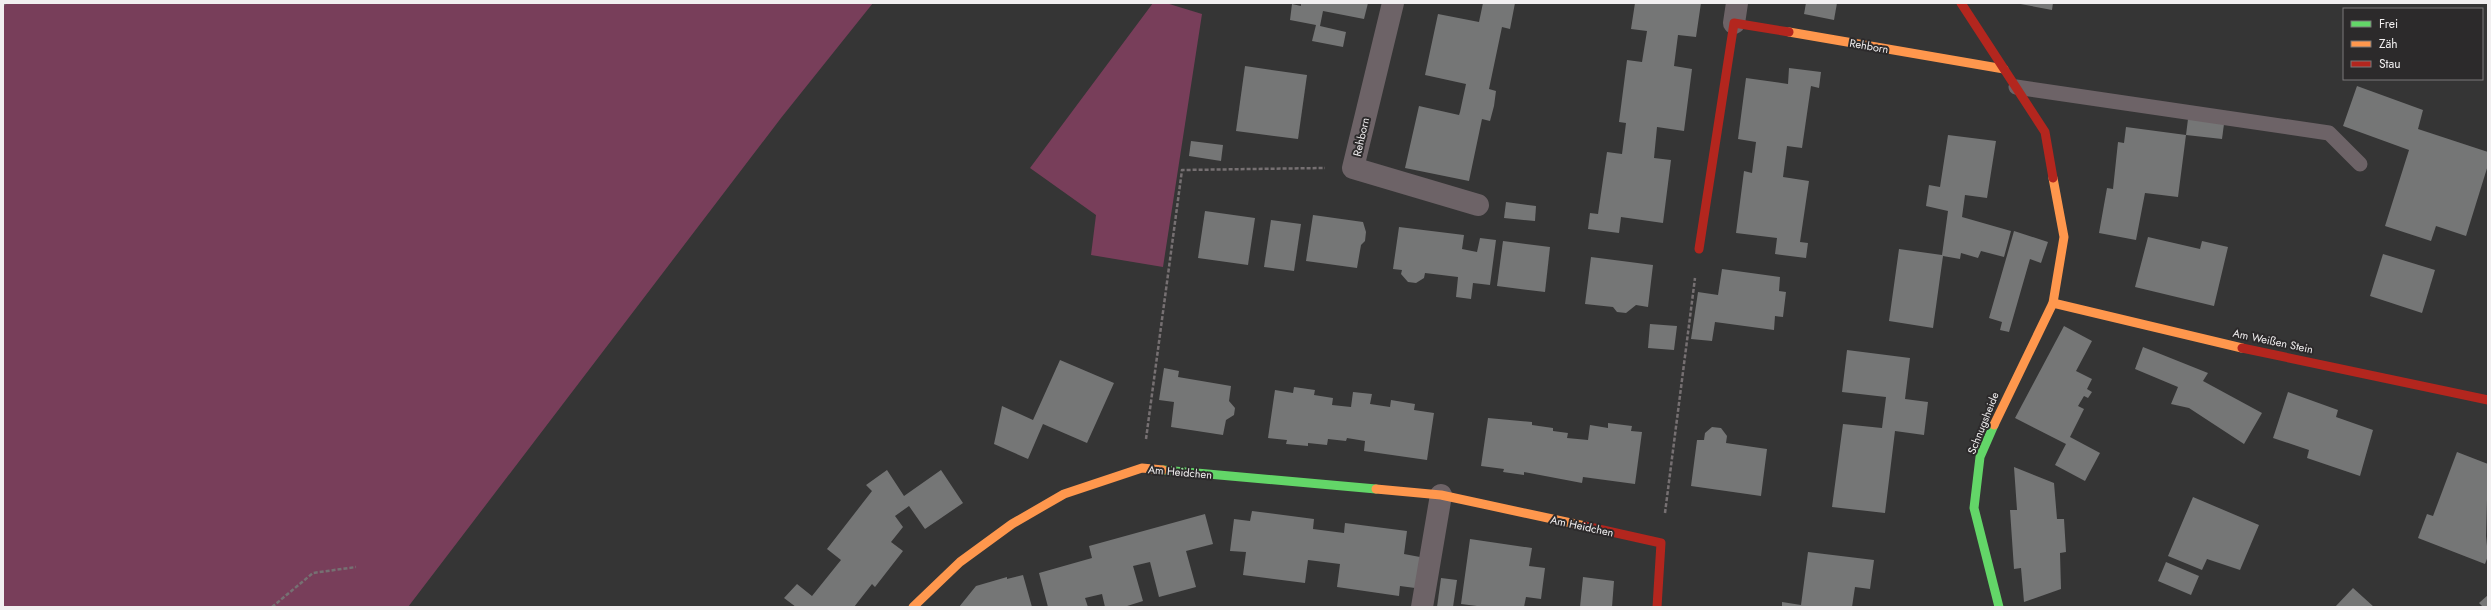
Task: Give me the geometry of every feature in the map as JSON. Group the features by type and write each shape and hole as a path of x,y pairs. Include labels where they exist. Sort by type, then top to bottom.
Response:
{"street":[{"name":"Rehborn","path":"1393,3 1353,168 1478,205"},
{"path":"1961,3 2045,132 2064,237 2053,302"},
{"name":"Rehborn","path":"1699,249 1735,13 2004,69"},
{"name":"Am Weißen Stein","path":"2053,302 2173,332 2488,400"},
{"name":"Schnugsheide","path":"1999,607 1974,508 1980,457 2008,394 2053,302"},
{"name":"Am Heidchen","path":"913,607 960,562 1012,524 1064,494 1142,468 1441,495 1661,543"},
{"path":"1422,607 1441,495"},
{"path":"1657,607 1661,543"}],"lane":[{"path":"2016,87 2329,133 2360,164"}],"path":[{"path":"1142,468 1182,170 1353,168"},
{"path":"1661,543 1699,249"},
{"path":"272,607 313,573 356,567"}],"shaded area":[{"path":"3,3 873,3 781,118 408,607 3,607"},
{"path":"1153,3 1166,3 1202,14 1163,267 1091,255 1096,215 1030,168"}],"building":[{"path":"1301,3 1368,3 1364,19 1323,11 1320,26 1346,32 1343,47 1312,41 1316,25 1290,20 1292,4 1301,6"},
{"path":"1483,3 1515,3 1510,29 1502,27 1489,89 1496,91 1494,106 1490,121 1482,119 1469,181 1405,168 1419,106 1459,115 1466,84 1425,75 1438,14 1479,22"},
{"path":"1635,3 1701,3 1696,37 1678,35 1674,66 1692,69 1684,131 1657,127 1654,158 1671,160 1663,223 1621,217 1619,233 1588,229 1590,213 1598,214 1607,152 1622,154 1626,123 1619,122 1627,60 1642,62 1647,31 1631,29"},
{"path":"1806,3 1837,3 1834,20 1804,14"},
{"path":"2015,3 2053,3 2052,10"},
{"path":"1245,66 1307,75 1298,139 1236,131"},
{"path":"1789,68 1821,72 1819,88 1811,86 1802,148 1787,146 1783,177 1809,181 1800,242 1808,243 1806,258 1775,254 1777,238 1736,233 1744,171 1752,173 1756,142 1738,139 1746,78 1788,84"},
{"path":"2357,86 2423,110 2418,129 2488,152 2488,165 2466,236 2436,226 2431,241 2385,226 2409,150 2343,126"},
{"path":"2188,119 2224,124 2222,139 2186,135"},
{"path":"2126,127 2186,135 2178,197 2145,193 2136,240 2099,233 2107,188 2113,189 2118,142 2124,143"},
{"path":"1948,135 1996,141 1987,198 1965,195 1962,217 2011,231 2004,257 1981,251 1978,258 1961,253 1960,259 1943,256 1933,328 1889,321 1899,249 1942,255 1948,211 1926,206 1929,185 1940,187"},
{"path":"1191,141 1223,145 1221,161 1189,156"},
{"path":"1506,202 1536,206 1535,221 1504,218"},
{"path":"1205,211 1255,218 1248,265 1198,258"},
{"path":"1313,215 1363,222 1366,232 1365,241 1361,245 1357,268 1306,261"},
{"path":"1271,220 1301,224 1294,271 1264,267"},
{"path":"1399,227 1464,235 1462,249 1477,252 1480,238 1496,240 1490,285 1473,283 1471,299 1456,297 1458,277 1425,273 1424,278 1416,283 1408,282 1401,274 1402,270 1393,269"},
{"path":"2014,231 2048,242 2041,263 2030,259 2009,332 2000,330 2002,322 1989,318"},
{"path":"2148,237 2200,249 2202,241 2228,247 2214,306 2135,287"},
{"path":"1503,241 1550,247 1545,292 1497,286"},
{"path":"2383,254 2435,270 2422,313 2370,296"},
{"path":"1591,257 1653,265 1648,307 1636,305 1626,313 1617,312 1613,307 1585,304"},
{"path":"1722,269 1780,277 1779,291 1786,292 1783,317 1775,316 1774,330 1715,322 1712,341 1691,339 1698,292 1718,295"},
{"path":"1650,324 1677,326 1674,350 1648,348"},
{"path":"2064,326 2092,341 2076,371 2092,379 2087,389 2092,392 2088,398 2084,396 2078,406 2084,409 2070,437 2100,453 2085,481 2055,465 2066,444 2015,418"},
{"path":"2143,347 2208,373 2203,381 2262,413 2244,444 2189,408 2171,404 2178,387 2135,369"},
{"path":"1847,350 1910,358 1905,399 1928,402 1924,435 1895,431 1885,513 1832,507 1843,424 1882,428 1886,397 1842,392"},
{"path":"1060,360 1114,383 1087,443 1043,424 1028,459 994,444 1002,406 1033,420"},
{"path":"1164,368 1179,371 1178,377 1231,386 1229,401 1235,408 1234,415 1226,420 1223,435 1171,427 1174,402 1159,400"},
{"path":"1294,387 1315,390 1314,395 1333,398 1332,405 1351,407 1353,392 1372,394 1370,404 1390,407 1391,400 1415,404 1414,410 1434,413 1427,460 1364,451 1365,441 1347,438 1346,441 1328,439 1327,445 1308,443 1308,446 1286,444 1287,440 1268,438 1275,390 1293,393"},
{"path":"2288,392 2338,410 2336,417 2373,430 2360,476 2307,458 2309,450 2273,438"},
{"path":"1488,418 1532,422 1532,425 1553,428 1553,431 1568,433 1567,438 1588,440 1590,425 1608,428 1608,423 1632,426 1631,431 1642,432 1635,484 1583,477 1582,483 1524,472 1524,475 1503,472 1504,469 1481,466"},
{"path":"1712,427 1721,428 1727,436 1726,443 1767,449 1761,496 1691,486 1697,440 1704,440 1705,433"},
{"path":"2457,452 2488,464 2486,536 2488,556 2485,564 2418,538 2427,514 2433,516"},
{"path":"2014,467 2054,483 2057,519 2064,519 2066,552 2060,553 2061,589 2024,602 2021,568 2014,569 2010,510 2017,510"},
{"path":"887,470 904,496 941,470 963,503 925,529 909,506 895,516 903,527 891,542 903,551 875,587 872,584 854,607 796,607 784,598 797,584 812,596 841,560 827,549 872,491 866,485"},
{"path":"2193,497 2259,525 2240,570 2207,559 2202,570 2168,556"},
{"path":"1252,511 1314,519 1313,529 1344,533 1345,523 1407,531 1404,554 1420,557 1415,588 1400,586 1399,596 1337,587 1340,564 1308,560 1305,583 1243,575 1246,552 1230,551 1234,519 1250,521"},
{"path":"1205,514 1213,544 1186,551 1196,587 1159,597 1150,562 1133,566 1143,601 1124,607 1105,607 1102,594 1085,598 1088,607 1048,607 1039,573 1092,558 1089,546"},
{"path":"1470,539 1532,548 1529,566 1545,568 1541,599 1526,597 1524,607 1485,607 1461,604"},
{"path":"1808,552 1874,560 1870,589 1855,587 1852,607 1782,607 1782,602 1801,605"},
{"path":"2166,562 2199,576 2191,595 2158,581"},
{"path":"1023,575 1032,607 959,607 976,586 1007,577 1007,579"},
{"path":"1583,577 1614,581 1612,607 1580,607"},
{"path":"1441,578 1457,580 1453,607 1437,607"},
{"path":"2353,588 2374,607 2335,607"},
{"path":"2488,595 2488,607 2483,607 2479,603"}],"traffic: fast":[{"path":"1994,425 1980,457 1974,508 1999,607"},
{"path":"1163,470 1376,489"}],"traffic: slow":[{"path":"1789,32 2004,69"},
{"path":"1994,425 2053,303 2064,237 2053,178"},
{"path":"2053,303 2242,348"},
{"path":"913,607 960,562 1012,524 1064,494 1142,468 1163,470"},
{"path":"1376,489 1441,495 1585,526"}],"traffic: jam":[{"path":"1961,3 2045,132 2053,178"},
{"path":"1699,249 1734,23 1789,32"},
{"path":"2242,348 2488,400"},
{"path":"1585,526 1661,543 1657,607"}]}
